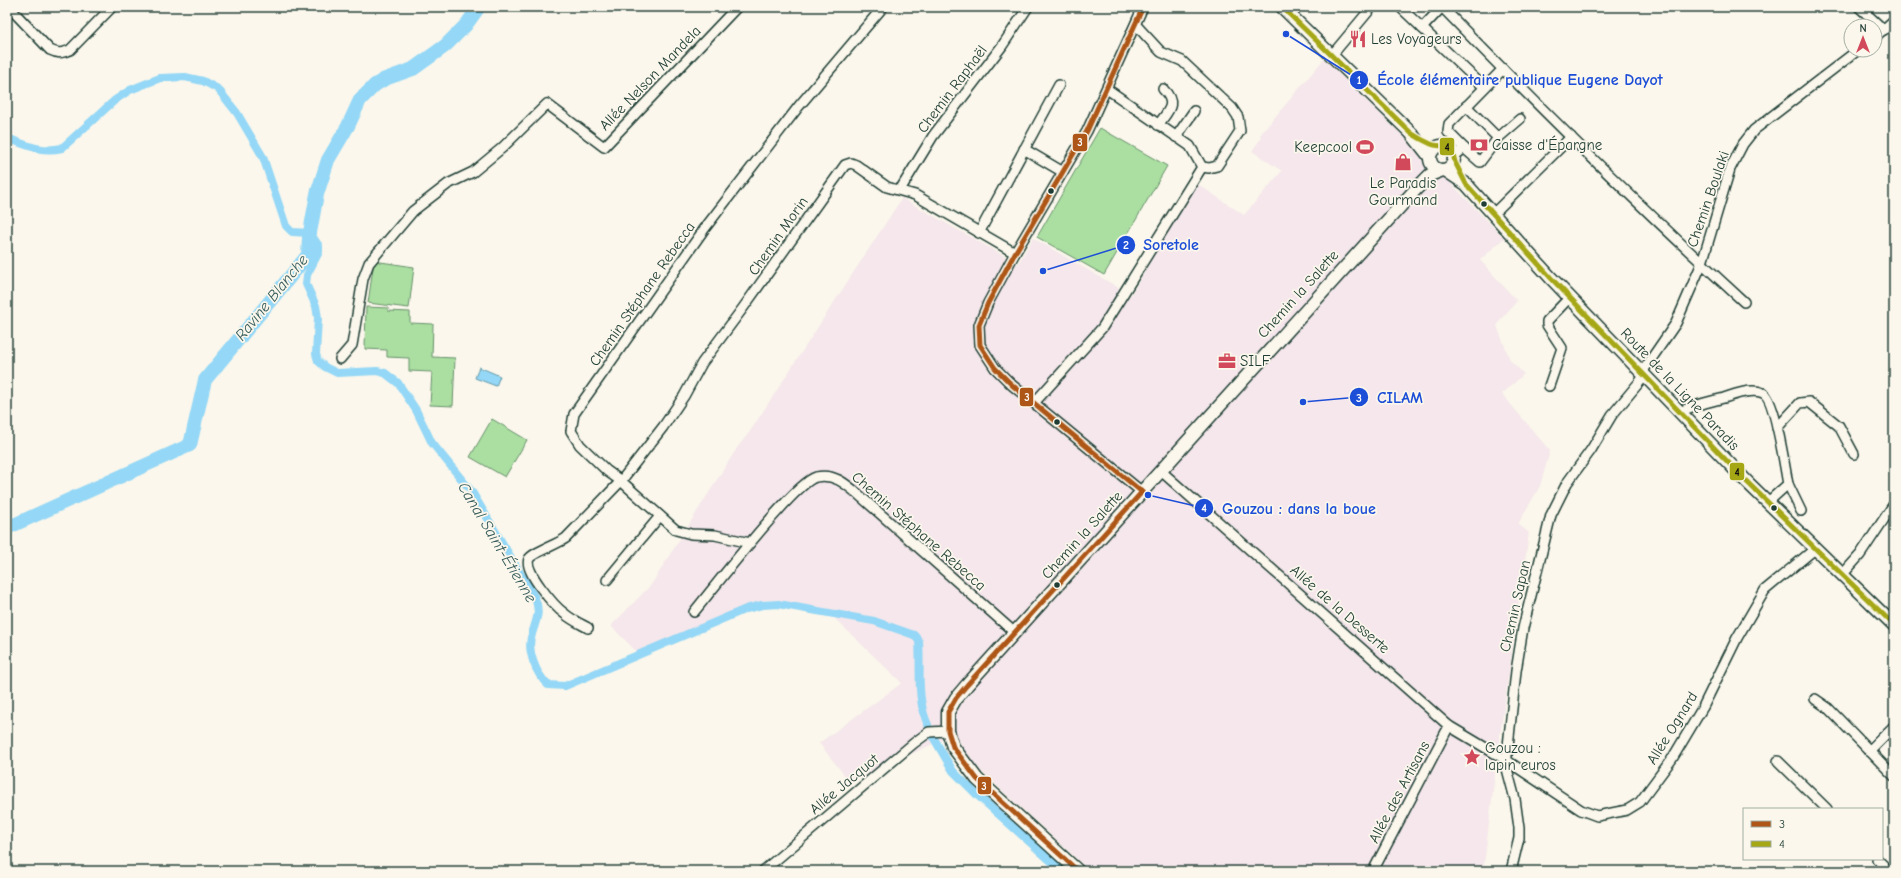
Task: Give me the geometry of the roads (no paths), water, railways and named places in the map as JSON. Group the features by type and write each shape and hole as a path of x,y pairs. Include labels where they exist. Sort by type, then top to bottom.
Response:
{"street":[{"path":"9,7 50,50 56,53 62,53 70,50 112,7"},
{"name":"Allée Nelson Mandela","path":"340,358 352,345 363,279 369,263 413,211 448,184 473,172 502,148 547,104 604,147 737,7"},
{"name":"Chemin Stéphane Rebecca","path":"750,543 715,535 680,532 621,481 607,471 575,439 571,429 574,414 710,222 799,106 883,7"},
{"name":"Chemin Raphaël","path":"900,190 941,125 1002,46 1028,7"},
{"path":"1142,492 1034,403 995,368 980,345 979,326 988,303 1015,253 1087,131 1143,7"},
{"path":"1282,7 1411,133 1435,167 1452,161 1483,161 1498,138 1520,119"},
{"path":"1332,56 1372,7"},
{"path":"1400,7 1484,87"},
{"path":"1422,28 1442,7 1571,137 1744,302"},
{"path":"1859,7 1884,30 1894,20"},
{"path":"1136,25 1161,52 1182,61 1232,108 1238,117 1240,131 1217,166 1209,168 1202,167"},
{"name":"Chemin Boulaki","path":"1643,373 1644,368 1676,323 1702,263 1730,169 1748,137 1848,58"},
{"path":"1452,161 1448,132 1449,124 1503,69"},
{"path":"979,233 1059,85"},
{"path":"1106,89 1190,146 1202,167"},
{"path":"1158,125 1170,108 1171,103 1169,96 1163,89"},
{"path":"1466,106 1498,138"},
{"path":"1176,137 1194,110"},
{"path":"1411,133 1437,146 1445,146 1450,148 1452,161"},
{"path":"1493,214 1571,137"},
{"path":"1430,159 1433,150 1437,146"},
{"path":"1024,149 1063,172"},
{"name":"Chemin la Salette","path":"1416,188 1430,159"},
{"name":"Route de la Ligne Paradis","path":"1452,161 1466,184 1570,297 1768,502 1894,625"},
{"name":"Chemin la Salette","path":"1078,871 977,779 953,747 948,731 948,712 956,698 1416,188 1430,175 1452,161"},
{"name":"Chemin Morin","path":"621,481 663,427 684,396 702,364 845,165 851,163 856,165 887,187 915,195 1015,253"},
{"path":"1034,403 1102,328 1202,167"},
{"path":"1549,386 1562,348 1547,326 1547,321 1570,297"},
{"name":"Chemin Sapan","path":"1511,871 1519,838 1519,828 1515,799 1507,770 1506,760 1516,671 1523,628 1552,515 1567,483 1591,450 1612,415 1642,379 1643,373"},
{"path":"1680,412 1741,393 1764,393 1768,397 1774,411 1788,484 1801,511"},
{"path":"1777,428 1800,403 1809,402 1839,426 1854,454"},
{"name":"Allée de la Desserte","path":"1161,471 1449,726 1506,760"},
{"name":"Chemin Stéphane Rebecca","path":"694,612 750,543 799,488 810,479 825,476 841,480 1015,633"},
{"path":"588,628 565,614 551,602 531,573 528,563 531,556 550,548 566,538 621,481"},
{"path":"1768,502 1788,484"},
{"path":"1843,574 1860,555 1894,504"},
{"path":"607,580 660,516"},
{"name":"Allée Ognard","path":"1506,760 1589,814 1604,815 1633,807 1640,802 1672,759 1703,707 1740,632 1765,590 1816,548"},
{"path":"1814,699 1828,708 1894,776"},
{"name":"Allée des Artisans","path":"1373,871 1449,726"},
{"path":"1869,751 1894,726"},
{"name":"Allée Jacquot","path":"763,871 914,743 929,732 948,731"},
{"path":"1778,761 1826,808"},
{"path":"1878,860 1887,870"}],"water":[{"path":"479,367 500,376 496,386 475,378"}],"waterway":[{"name":"Ravine Blanche","path":"7,528 190,445 205,380 308,255 309,238 317,194 328,160 348,126 360,100 375,85 385,79 413,69 445,46 466,25 479,7"},
{"name":"Canal Saint-Étienne","path":"7,138 41,149 47,150 62,148 115,100 130,90 160,78 185,77 203,81 218,89 237,113 263,157 286,226 292,232 310,233 319,246 319,252 307,275 306,284 316,306 318,318 316,354 318,361 325,367 337,373 377,371 385,373 398,383 416,410 432,443 472,492 535,598 538,612 530,640 531,654 536,668 548,685 565,686 746,609 762,605 778,604 874,621 914,635 919,641 920,694 924,715 928,725"},
{"name":"Canal Saint-Étienne","path":"932,735 953,771 976,794 1062,871"}],"place":[{"name":"École élémentaire publique Eugene Dayot","path":"1286,34"},
{"name":"Les Voyageurs","path":"1358,39"},
{"name":"Caisse d'Épargne","path":"1479,145"},
{"name":"Keepcool","path":"1365,147"},
{"name":"Le Paradis Gourmand","path":"1403,162"},
{"name":"Soretole","path":"1043,271"},
{"name":"SILF","path":"1227,361"},
{"name":"CILAM","path":"1303,402"},
{"name":"Gouzou : dans la boue","path":"1148,495"},
{"name":"Gouzou : lapin euros","path":"1472,757"}]}
